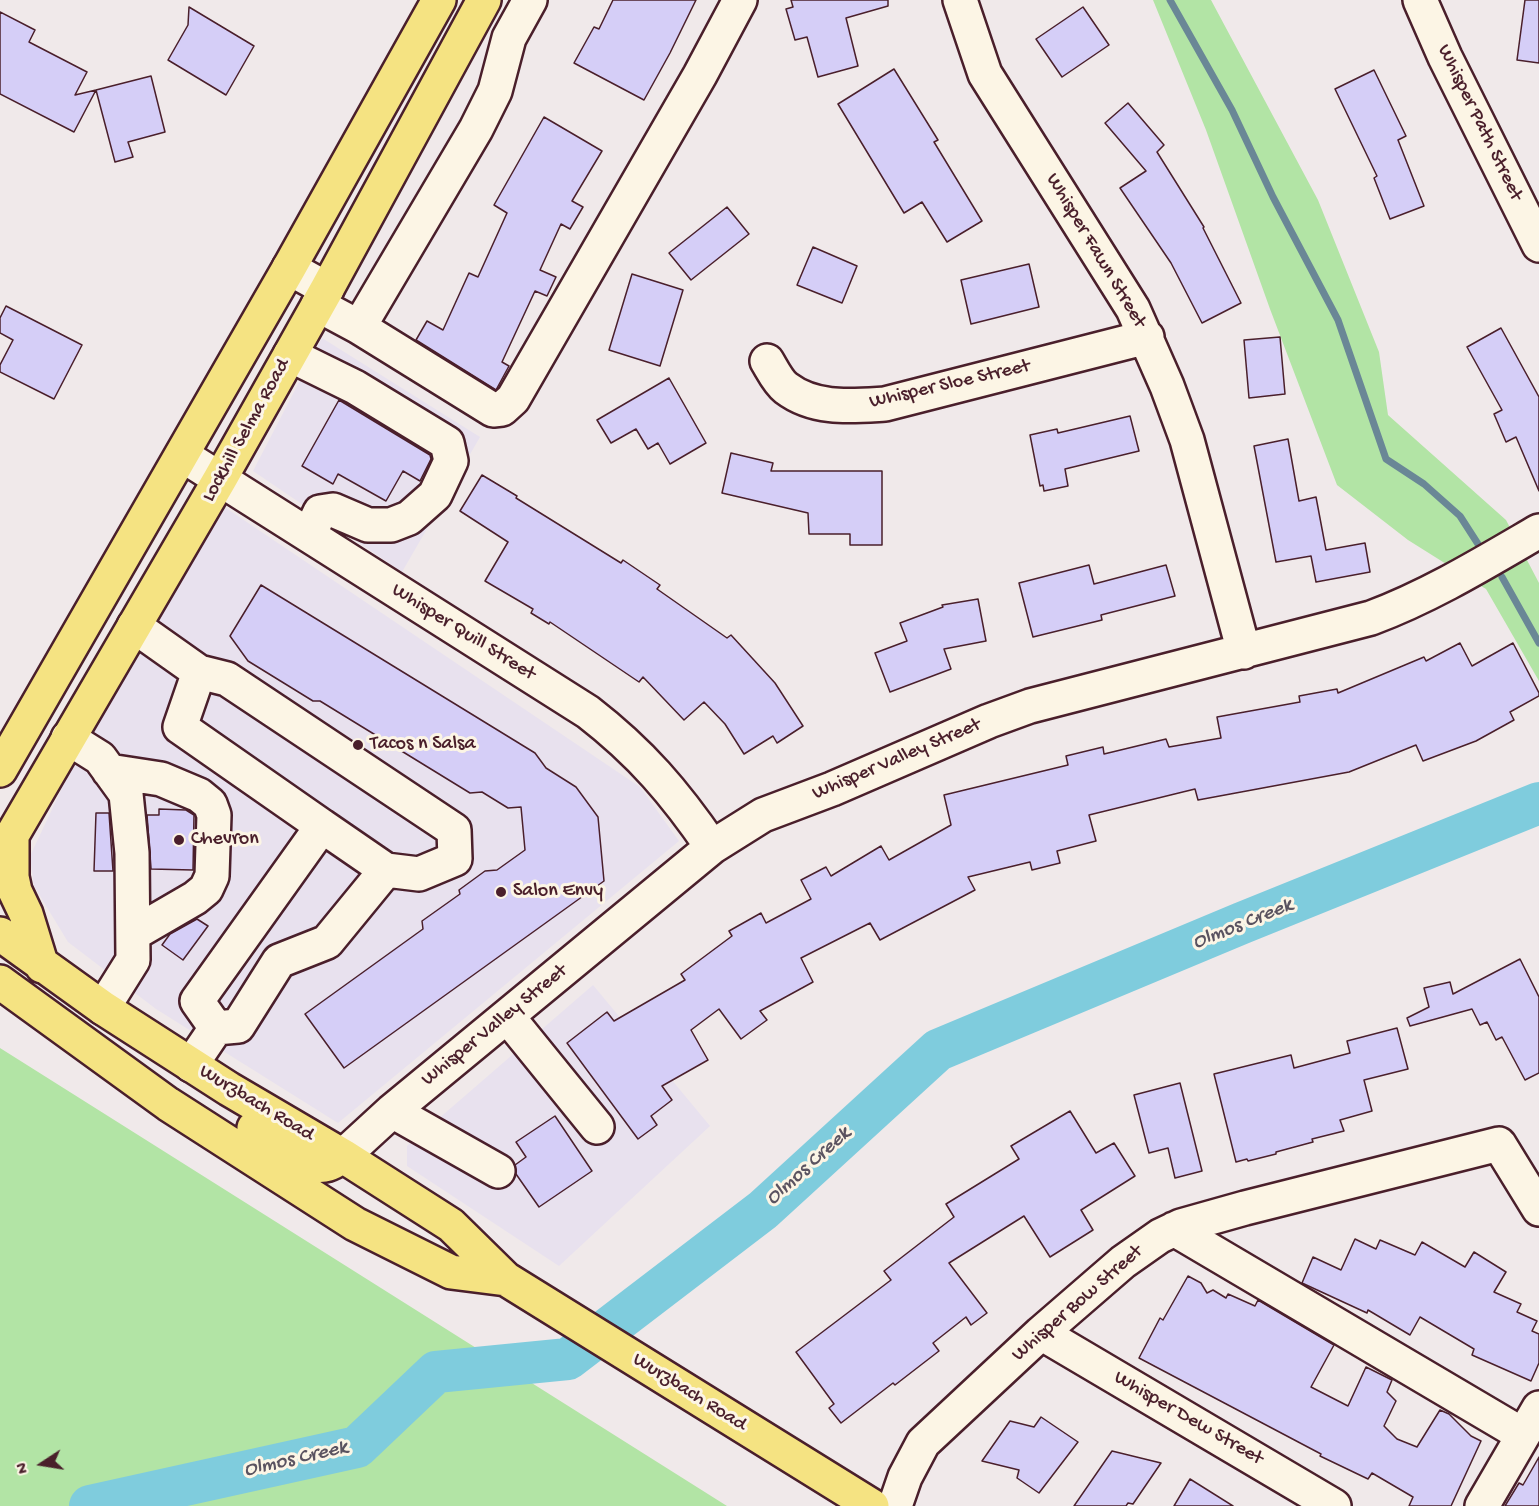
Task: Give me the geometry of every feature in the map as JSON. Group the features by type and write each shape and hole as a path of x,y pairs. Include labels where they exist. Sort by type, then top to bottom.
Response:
{"main road":[{"path":"0,770 289,268 439,0"},
{"name":"Lockhill Selma Road","path":"6,846 220,479 484,0"},
{"path":"98,600 134,626"},
{"path":"6,846 15,891 26,914 42,966"},
{"name":"Wurzbach Road","path":"0,934 103,1008 191,1065 343,1156 451,1225 506,1279 872,1506"},
{"name":"Wurzbach Road","path":"0,982 192,1120 354,1224 452,1272 506,1279"},
{"path":"192,1120 232,1114 310,1164 320,1167 330,1165 343,1156"},
{"path":"343,1156 343,1166 349,1183 410,1224 452,1272"}],"street":[{"path":"359,327 476,129 495,91 509,38 530,0"},
{"path":"289,268 359,327 493,410 502,409 513,399 740,0"},
{"name":"Whisper Fawn Street","path":"960,0 985,74 1133,309 1147,337 1187,440 1244,652"},
{"name":"Whisper Path Street","path":"1420,0 1445,57 1539,245"},
{"name":"Whisper Sloe Street","path":"767,361 784,387 811,402 844,407 885,404 1147,337"},
{"path":"290,355 355,387 447,443 451,461 435,495 409,518 391,525 368,525 333,510 320,512 309,535"},
{"name":"Whisper Quill Street","path":"182,455 588,712 650,766 682,802 712,847"},
{"name":"Whisper Valley Street","path":"343,1156 392,1111 712,847 763,815 832,789 1030,705 1244,652 1371,618 1404,606 1539,531"},
{"path":"134,626 199,672 227,679 454,830 455,859 420,874 386,870 180,727 199,672"},
{"path":"68,738 100,758 126,794 132,853 133,960 103,1008"},
{"path":"109,771 161,778 199,795 210,804 214,815 212,876 206,889 195,898 133,934"},
{"path":"216,1028 197,1000 322,826"},
{"path":"216,1028 238,1026 279,961 327,942 386,870"},
{"path":"507,1016 597,1127"},
{"path":"191,1065 216,1028"},
{"path":"392,1111 498,1171"},
{"name":"Whisper Bow Street","path":"895,1506 904,1476 923,1443 1041,1333 1132,1255 1174,1229 1245,1208 1498,1144 1539,1209"},
{"path":"1174,1229 1531,1422 1482,1506"},
{"name":"Whisper Dew Street","path":"1041,1333 1334,1506"}],"shaded area":[{"path":"322,338 480,437 402,572 253,471"},
{"path":"220,504 640,787 679,841 338,1123 156,1009 68,942 34,886 30,856 105,697"},
{"path":"593,985 710,1126 559,1266 407,1166 407,1146"}],"green space":[{"path":"1153,0 1211,0 1318,200 1379,352 1388,415 1506,520 1539,583 1539,681 1486,589 1408,540 1337,485 1270,309 1206,130"},
{"path":"0,1048 727,1506 0,1506"}],"building":[{"path":"613,0 696,0 644,100 574,63 594,27 599,29"},
{"path":"791,0 888,0 888,6 846,18 858,66 818,77 807,37 795,40 786,9 793,7"},
{"path":"1525,0 1539,0 1539,63 1517,60"},
{"path":"189,7 254,46 226,95 168,60 188,25"},
{"path":"1083,7 1109,45 1062,77 1036,39"},
{"path":"0,12 35,30 29,42 87,72 75,95 96,90 74,132 0,94"},
{"path":"894,69 938,140 934,142 982,221 947,242 922,202 904,213 838,104"},
{"path":"1374,70 1406,136 1398,140 1424,206 1390,219 1374,178 1377,176 1335,89"},
{"path":"151,76 165,132 128,142 133,157 115,162 96,90"},
{"path":"1128,103 1164,145 1157,152 1204,227 1241,303 1202,323 1171,263 1120,188 1146,171 1105,123"},
{"path":"544,117 602,151 572,201 583,207 570,229 561,224 540,270 556,277 547,296 535,291 502,362 509,366 496,390 416,340 427,321 443,330 469,273 478,277 507,213 494,205"},
{"path":"727,207 749,234 691,280 669,253"},
{"path":"813,247 857,266 842,303 797,285"},
{"path":"1029,264 1039,307 971,324 961,280"},
{"path":"632,274 683,290 660,366 609,350"},
{"path":"6,306 82,345 54,399 0,372 0,365 13,340 0,333 0,318"},
{"path":"1501,328 1539,397 1539,491 1516,437 1506,442 1494,414 1502,410 1467,347"},
{"path":"1280,337 1285,394 1249,398 1244,340"},
{"path":"669,378 706,443 670,464 658,443 648,449 636,429 611,443 597,420"},
{"path":"339,400 430,455 431,459 420,481 403,471 386,501 338,474 333,484 302,466"},
{"path":"1130,416 1139,451 1065,469 1068,486 1044,491 1043,485 1040,486 1030,435 1057,429 1058,433"},
{"path":"1288,439 1299,501 1316,497 1326,550 1365,543 1370,572 1316,582 1311,556 1276,562 1254,446"},
{"path":"731,453 773,463 771,471 882,471 882,545 850,545 850,534 809,534 808,513 722,493"},
{"path":"482,475 621,563 623,560 660,585 657,589 727,638 731,635 775,683 803,726 777,743 773,736 744,754 725,724 704,702 684,720 643,677 639,682 550,622 549,624 531,613 533,609 485,581 508,542 460,511"},
{"path":"1089,565 1094,584 1166,565 1175,596 1101,615 1102,620 1033,637 1019,583"},
{"path":"261,585 535,753 546,768 576,787 598,817 604,881 344,1068 305,1014 423,929 422,921 460,894 459,890 485,871 497,870 525,850 521,807 508,808 482,792 470,793 320,701 313,701 248,661 230,636"},
{"path":"978,599 986,641 944,649 951,669 890,692 875,653 907,641 900,623 943,607 942,605"},
{"path":"1460,643 1472,666 1513,643 1539,696 1510,712 1514,720 1476,741 1423,761 1416,745 1349,772 1198,800 1195,789 1089,815 1096,841 1057,851 1060,863 1032,870 1030,862 968,877 975,890 880,940 870,923 801,958 813,982 760,1011 767,1020 741,1039 719,1009 691,1030 708,1060 662,1086 672,1100 651,1116 657,1125 638,1139 567,1043 607,1012 614,1021 685,980 681,974 732,936 729,931 761,913 766,923 811,899 801,880 826,867 831,876 881,846 889,860 951,825 944,795 1068,765 1066,756 1103,747 1104,754 1166,739 1169,747 1221,738 1217,717 1300,702 1299,696 1337,689 1338,693 1424,657 1426,661"},
{"name":"Chevron","path":"159,809 186,810 194,815 193,870 151,869 147,815 159,815"},
{"path":"96,813 109,813 113,871 94,871"},
{"path":"197,919 208,926 183,960 162,945 170,934"},
{"path":"1520,959 1539,997 1539,1073 1525,1080 1502,1037 1496,1040 1487,1022 1480,1025 1472,1009 1410,1026 1407,1018 1429,1007 1424,988 1450,982 1453,994"},
{"path":"1397,1028 1408,1069 1364,1080 1372,1111 1340,1120 1344,1131 1312,1139 1313,1142 1276,1152 1276,1154 1236,1162 1214,1074 1291,1055 1294,1068 1350,1053 1347,1041"},
{"path":"1180,1083 1202,1171 1175,1178 1168,1148 1149,1153 1134,1095"},
{"path":"1070,1111 1096,1153 1114,1143 1135,1176 1081,1210 1093,1230 1050,1257 1024,1216 949,1263 987,1313 971,1325 966,1317 933,1343 939,1351 841,1423 829,1408 834,1404 796,1352 891,1280 884,1271 954,1217 946,1204 1019,1159 1011,1146"},
{"path":"555,1116 592,1171 539,1207 516,1174 515,1165 526,1157 516,1142"},
{"path":"1355,1239 1376,1249 1380,1240 1415,1255 1422,1242 1465,1267 1474,1252 1506,1272 1494,1292 1521,1304 1517,1312 1537,1321 1532,1331 1539,1334 1539,1363 1531,1381 1472,1355 1474,1349 1420,1317 1410,1335 1368,1310 1367,1313 1302,1283 1313,1257 1341,1270"},
{"path":"1188,1276 1201,1283 1207,1293 1213,1290 1226,1298 1228,1294 1255,1306 1258,1300 1334,1345 1311,1387 1348,1406 1366,1367 1392,1380 1387,1392 1396,1401 1384,1426 1397,1439 1417,1447 1440,1410 1449,1414 1471,1436 1481,1441 1451,1506 1409,1506 1413,1497 1372,1473 1368,1479 1320,1456 1321,1454 1139,1358 1160,1318 1163,1320"},
{"path":"1041,1417 1078,1442 1039,1493 1017,1478 1019,1470 982,1461 1010,1421 1034,1427"},
{"path":"1112,1451 1161,1463 1133,1504 1074,1506"},
{"path":"1539,1457 1539,1506 1505,1506 1519,1483 1523,1485"},
{"path":"1190,1479 1233,1506 1174,1506"}],"waterway":[{"path":"1170,0 1232,110 1273,197 1338,320 1386,459 1424,484 1460,516 1478,544"},
{"path":"1502,577 1539,643"},
{"name":"Olmos Creek","path":"90,1506 357,1447 436,1372 568,1359 763,1210 938,1050 1242,923 1539,803"}],"place":[{"name":"Tacos n Salsa","path":"358,745"},
{"name":"Chevron","path":"179,840"},
{"name":"Salon Envy","path":"501,892"}]}
